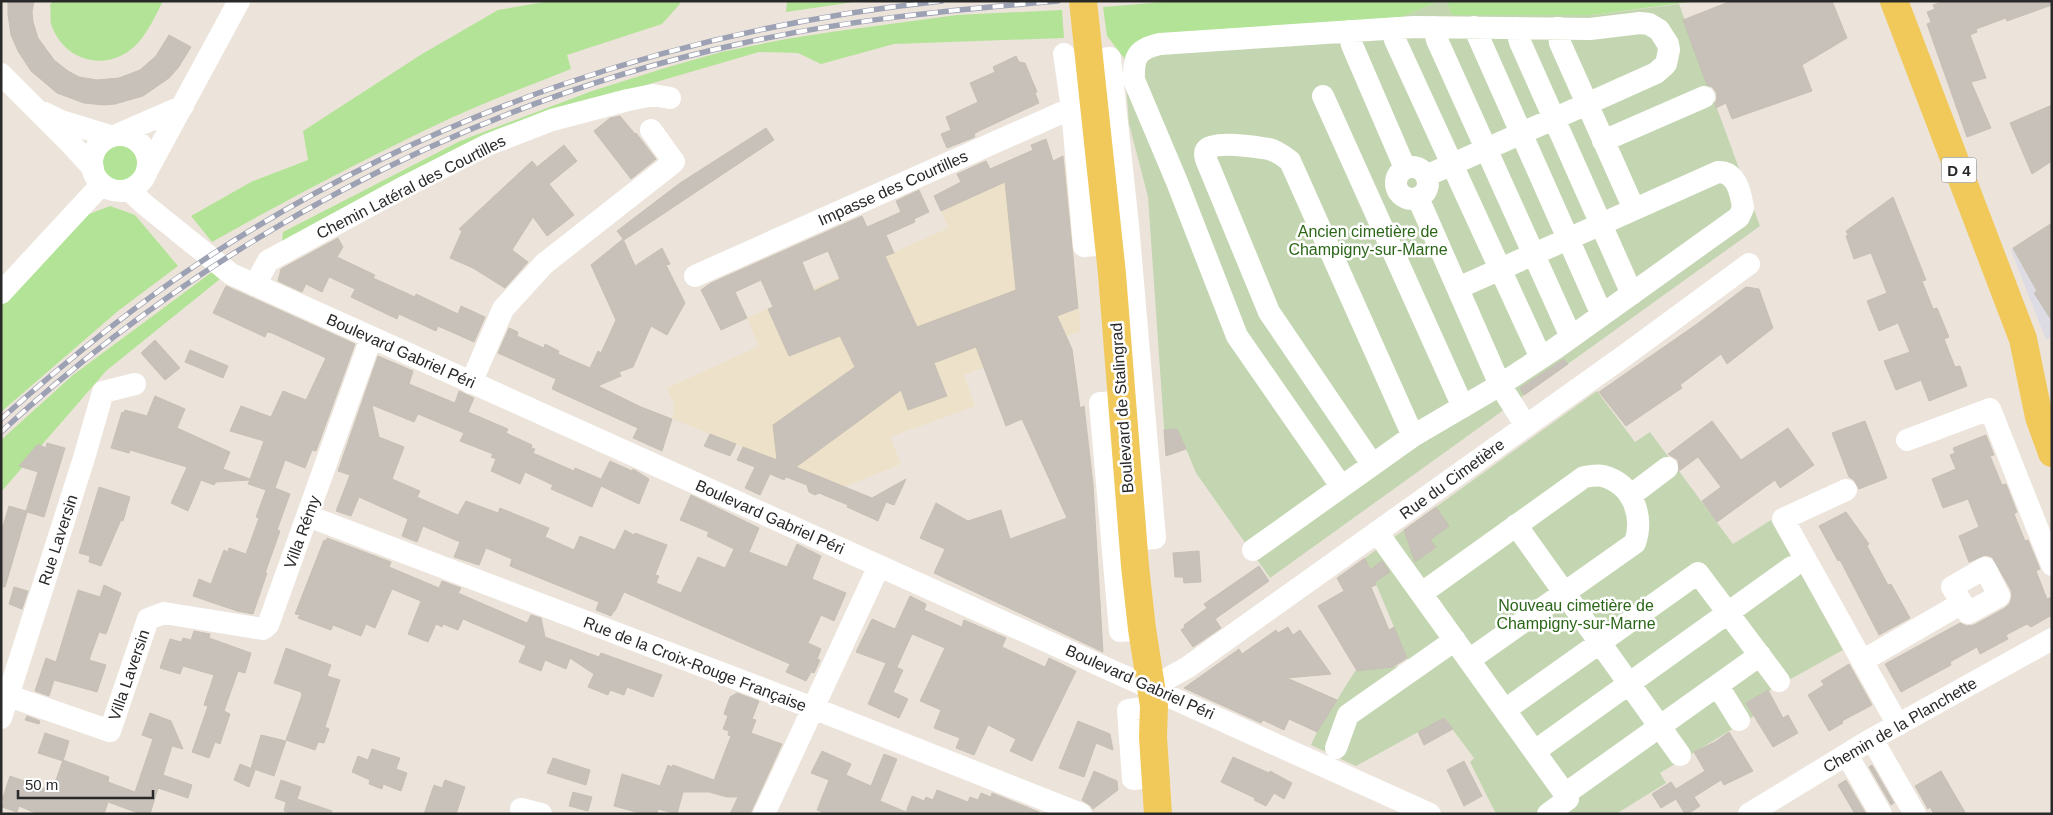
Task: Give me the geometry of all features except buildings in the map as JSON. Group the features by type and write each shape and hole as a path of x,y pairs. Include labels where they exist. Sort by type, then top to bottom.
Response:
{"main road":[{"name":"Boulevard de Stalingrad","path":"1082,1 1076,57 1082,107 1108,244 1128,386 1132,540 1152,697 1158,814"},
{"name":"D 4","path":"1894,1 2024,339 2039,417 2052,454"}],"street":[{"path":"140,180 183,106 239,1"},
{"path":"1341,486 1237,336 1177,182 1134,80 1133,65 1136,56 1148,46 1160,44 1396,28 1590,29 1640,23 1649,24 1656,28 1666,39 1669,50 1666,64 1656,73 1426,176"},
{"path":"1434,27 1437,40 1571,337"},
{"path":"1474,27 1602,315"},
{"path":"1396,28 1395,40 1541,358"},
{"path":"1516,28 1520,42 1632,294"},
{"path":"1558,28 1560,43 1634,209"},
{"path":"1349,31 1352,45 1405,168"},
{"path":"1076,57 1110,58 1128,225 1128,386 1100,403 1120,631 1142,629"},
{"path":"2,73 98,176"},
{"name":"Chemin Latéral des Courtilles","path":"254,284 268,261 406,186 488,145 552,120 628,100 653,95 670,98"},
{"path":"1323,96 1463,407"},
{"path":"1604,140 1704,97"},
{"path":"98,176 93,158 96,149 102,141 183,106"},
{"name":"Impasse des Courtilles","path":"696,276 1082,107"},
{"path":"36,108 61,121 115,135 142,145 149,159 140,180"},
{"path":"471,383 502,309 544,264 674,162 651,130"},
{"path":"1372,464 1269,312 1205,156 1205,151 1208,148 1227,145 1253,146 1280,153 1290,161 1413,436"},
{"path":"1405,168 1417,168 1426,176 1426,189 1418,198 1407,198 1402,195 1396,186 1397,175 1405,168"},
{"path":"1254,550 1413,436 1500,385 1541,358 1739,217 1743,208 1734,178 1724,172 1718,172 1458,288"},
{"path":"1,293 98,176"},
{"name":"Boulevard Gabriel Péri","path":"98,176 110,188 119,190 140,180 161,219 231,274 879,566 1152,697 1398,806 1430,814"},
{"path":"1418,198 1500,385 1526,426"},
{"name":"Rue du Cimetière","path":"1152,697 1188,667 1749,264"},
{"name":"Villa Rémy","path":"164,612 263,629 268,625 372,338"},
{"name":"Rue Laversin","path":"1,718 103,392 134,384"},
{"path":"1907,440 1990,409 2052,565"},
{"path":"1630,496 1668,468"},
{"path":"1422,593 1584,477 1602,476 1617,483 1630,496 1636,506 1639,522 1635,543 1469,660"},
{"path":"1846,490 1783,519 1898,725"},
{"name":"Rue de la Croix-Rouge Française","path":"308,516 813,708 1081,814"},
{"path":"1516,525 1680,755"},
{"path":"1377,532 1571,802"},
{"path":"764,814 879,566"},
{"path":"1534,751 1792,567"},
{"path":"1505,710 1698,573 1779,681"},
{"path":"1862,661 1962,603"},
{"name":"Villa Laversin","path":"9,696 110,731 148,619 164,612"},
{"name":"Chemin de la Planchette","path":"1749,814 1872,739 2052,639"},
{"path":"1336,748 1348,714 1455,640"},
{"path":"1548,814 1571,802 1660,727 1760,656"},
{"path":"1718,686 1739,720"},
{"path":"1872,739 1915,814"},
{"path":"1846,755 1881,814"}],"shaded area":[{"path":"1064,156 1081,331 964,375 975,406 890,437 901,464 844,487 673,419 674,404 667,388 759,346 747,318 948,228 941,211"},
{"path":"2052,223 2052,336 2046,340 2011,250"}],"green space":[{"path":"53,1 163,1 148,29 137,44 126,53 114,59 101,61 77,55 66,48 57,37 51,24 50,5"},
{"path":"550,1 679,1 680,4 662,24 567,55 571,69 481,105 421,132 271,209 212,242 191,216 251,182 308,160 303,131 422,54 498,10"},
{"path":"787,1 861,1 786,12"},
{"path":"1175,1 1440,1 1390,22 1149,38 1124,58 1107,36 1103,7"},
{"name":"Ancien cimetière de Champigny-sur-Marne","path":"1440,1 1446,1 1452,15 1592,15 1679,4 1760,226 1270,578 1196,473 1186,449 1166,456 1148,197 1129,124 1124,58 1149,38 1390,22"},
{"path":"1446,1 1697,1 1592,15 1452,15"},
{"path":"1062,10 1064,38 894,44 821,64 798,53 759,52 639,87 282,242 283,232 460,141 592,91 665,68 721,52 838,31 957,15"},
{"path":"120,145 127,146 133,150 137,156 137,170 133,176 127,180 120,181 113,180 107,176 103,170 102,163 103,156 107,150 113,146"},
{"path":"110,206 135,215 178,266 118,311 1,412 1,306 84,216"},
{"path":"212,272 220,279 106,371 1,492 1,440 73,375"},
{"name":"Nouveau cimetière de Champigny-sur-Marne","path":"1597,391 1635,442 1650,432 1733,544 1771,520 1843,650 1747,703 1754,716 1660,773 1666,783 1616,814 1496,814 1470,762 1474,758 1444,718 1356,766 1311,745 1355,671 1410,665 1365,558"}],"railway":[{"path":"1,419 102,334 154,294 208,257 292,206 379,160 468,120 560,86 653,56 748,33 844,14 942,1"},
{"path":"1,432 81,363 165,300 253,242 344,189 439,143 537,103 637,70 739,44 818,28 937,12 1058,1"}]}
